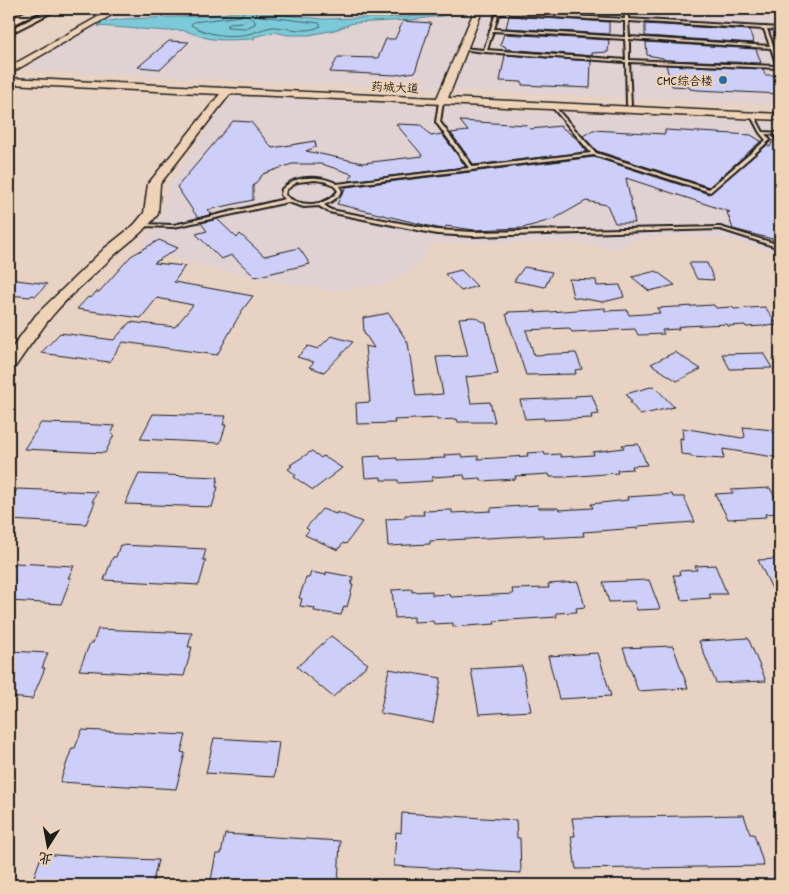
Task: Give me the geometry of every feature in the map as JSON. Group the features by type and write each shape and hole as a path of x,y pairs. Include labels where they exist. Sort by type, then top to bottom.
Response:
{"highway":[{"path":"9,18 28,9"},
{"path":"9,24 38,9"}],"main road":[{"name":"药城大道","path":"9,76 442,99 780,111"}],"street":[{"path":"9,32 55,9"},
{"path":"9,71 118,9"},
{"path":"442,99 478,11"},
{"name":"药城大道","path":"9,81 226,92 442,99 554,107 780,117"},
{"path":"9,363 42,318 60,299 110,251 142,225 151,214 154,184 226,92"}],"lane":[{"path":"626,11 629,105"},
{"path":"485,51 497,16 500,13 780,29"},
{"path":"462,50 628,61 780,66 765,28"},
{"path":"492,30 772,47"},
{"path":"442,99 438,122 471,168"},
{"path":"554,107 594,154"},
{"path":"336,185 594,154 710,191 768,140 753,116"},
{"path":"762,133 780,134"},
{"path":"328,180 336,185 340,191 336,197 320,204 300,204 289,200 282,192 286,186 296,181 328,180"},
{"path":"142,225 174,226 289,200"},
{"path":"320,204 329,211 437,232 474,234 641,228 720,228 780,247"}],"shaded area":[{"path":"126,9 780,9 780,105 37,71 24,67 26,64"},
{"path":"228,98 780,123 780,254 741,242 690,236 633,241 617,249 578,243 432,243 414,269 386,284 334,291 256,278 140,250 147,235 158,221 169,185"}],"water":[{"path":"494,9 410,20 353,23 335,30 309,35 288,35 275,32 253,37 255,39 215,39 174,30 98,26 102,22 123,19 203,16 245,11 323,19 408,17"},
{"path":"494,9 780,9 780,11 580,13"}],"building":[{"path":"509,16 609,22 609,34 506,28"},
{"path":"403,21 431,23 415,72 395,75 330,72 338,57 378,58 386,39 395,39"},
{"path":"645,24 749,30 754,43 645,36"},
{"path":"504,34 609,40 608,52 592,53 592,56 506,49 505,46 500,45"},
{"path":"169,41 189,42 161,69 138,67"},
{"path":"646,42 756,49 761,63 664,60 663,58 647,55"},
{"path":"505,55 591,61 590,88 522,85 522,82 500,81"},
{"name":"CMC综合楼","path":"666,65 763,69 765,75 780,75 780,94 698,90 690,89 689,87 672,86"},
{"path":"233,121 251,122 272,148 315,141 316,147 306,151 363,163 423,156 396,124 421,125 431,136 442,134 466,167 349,181 352,174 322,164 292,164 263,174 253,186 253,200 207,210 212,214 198,218 177,187"},
{"path":"460,121 527,125 531,129 560,126 577,139 587,152 474,165 451,133 468,131"},
{"path":"593,130 665,134 665,130 751,135 761,141 709,187 597,151 583,136"},
{"path":"775,137 780,137 780,241 733,229 727,212 730,212 626,178 635,223 615,223 607,205 586,201 554,219 523,228 474,230 446,226 444,229 437,228 337,204 346,187 594,157 709,194 767,145 770,147"},
{"path":"217,219 237,238 240,234 264,256 299,248 310,264 255,277 232,255 221,259 196,234 207,231 201,223"},
{"path":"159,240 178,248 154,263 185,266 174,282 253,296 241,312 217,355 123,342 109,362 41,353 60,333 114,340 130,322 175,327 193,305 157,298 141,318 77,309 88,297 91,298 96,292 99,292 131,256"},
{"path":"689,263 707,263 714,280 697,279"},
{"path":"524,267 552,272 545,287 514,281"},
{"path":"461,270 477,286 461,291 445,274"},
{"path":"656,271 675,285 649,291 632,277"},
{"path":"9,279 47,284 36,296 9,295"},
{"path":"569,279 596,280 597,286 620,285 624,297 603,302 573,297"},
{"path":"714,305 716,308 732,307 734,309 765,307 778,325 746,327 745,325 728,326 727,324 684,326 678,327 679,329 662,330 664,334 638,335 635,329 572,332 569,328 526,330 534,355 576,353 582,369 575,370 576,374 526,375 506,314 508,312 536,311 535,313 605,308 605,311 627,310 629,315 660,313 657,308"},
{"path":"389,313 408,343 416,396 443,394 436,357 468,356 459,318 474,317 486,323 498,374 466,377 471,403 490,402 495,422 458,422 457,419 437,420 437,418 394,420 395,423 357,424 356,403 370,402 365,346 374,348 364,332 363,318"},
{"path":"331,336 353,342 324,372 309,367 314,362 297,357 308,346 318,349"},
{"path":"675,352 701,369 677,381 651,364"},
{"path":"763,353 772,368 730,369 722,354"},
{"path":"654,386 674,407 640,415 626,394"},
{"path":"592,395 599,414 591,415 592,418 525,419 520,400 575,398 575,396"},
{"path":"153,414 226,416 223,425 226,425 220,443 140,439"},
{"path":"41,423 115,426 111,434 114,435 105,453 24,449"},
{"path":"743,427 773,430 773,432 780,433 780,458 723,449 724,459 691,457 691,455 681,454 680,438 683,439 682,428 742,438 745,437"},
{"path":"638,444 647,465 632,466 633,469 617,470 618,473 566,477 550,477 549,474 515,476 516,479 481,481 481,478 465,479 464,475 432,477 432,481 398,483 398,480 381,480 381,477 365,478 363,457 380,456 381,459 397,458 397,460 445,458 444,455 461,454 462,457 478,456 478,459 528,456 527,453 544,452 545,455 560,454 561,457 594,455 593,452 624,448 622,445"},
{"path":"312,451 321,458 323,456 342,468 313,490 294,477 296,475 288,469 292,466 290,465"},
{"path":"139,474 218,477 216,487 218,487 212,507 125,504"},
{"path":"770,488 780,506 780,513 765,514 766,517 728,519 715,494 733,493 731,490"},
{"path":"17,489 97,492 86,524 9,520 9,504"},
{"path":"672,494 673,497 684,497 695,522 583,532 584,536 544,538 543,535 430,541 430,544 388,546 386,519 405,518 405,515 424,515 423,511 452,510 452,513 491,511 491,508 538,505 539,508 558,508 559,510 593,508 591,504 628,500 627,497"},
{"path":"322,509 336,514 337,512 362,522 346,544 343,543 338,550 305,535 309,530 306,528"},
{"path":"120,545 206,549 203,560 206,560 199,585 104,580"},
{"path":"776,559 780,567 780,605 758,560"},
{"path":"15,563 74,566 68,578 71,578 61,604 9,601 9,565 14,565"},
{"path":"715,565 727,594 709,594 711,598 682,600 673,575 680,575 679,571 697,570 695,566"},
{"path":"311,572 326,575 326,572 353,577 351,585 353,585 347,607 344,606 341,615 314,611 315,608 300,606 302,599 299,598 306,578 309,578"},
{"path":"649,580 660,609 637,610 634,601 609,602 603,582"},
{"path":"578,582 585,607 576,608 577,612 556,613 557,617 494,621 495,624 453,627 453,623 414,622 414,617 395,618 392,590 432,591 432,595 450,594 451,597 513,594 512,589 549,588 548,584"},
{"path":"98,629 192,633 188,647 192,647 184,676 79,670"},
{"path":"331,636 368,664 333,697 297,667"},
{"path":"748,638 766,681 716,683 699,641"},
{"path":"673,646 688,688 638,691 623,648"},
{"path":"9,651 48,653 42,668 45,668 32,699 9,697"},
{"path":"598,653 611,696 559,699 548,656"},
{"path":"522,666 531,711 479,714 471,669"},
{"path":"389,669 441,678 433,723 380,713"},
{"path":"82,730 186,735 181,752 185,753 176,789 60,782 72,748 75,748"},
{"path":"214,738 279,742 274,777 206,773"},
{"path":"402,813 516,820 517,838 520,838 521,873 394,866 396,832 401,833"},
{"path":"744,815 750,834 754,834 764,866 576,869 571,836 575,836 572,818"},
{"path":"225,834 340,841 338,885 210,885 216,854 221,854"},
{"path":"42,854 158,860 152,885 31,885"}],"place":[{"name":"CMC综合楼","path":"723,80"}]}
